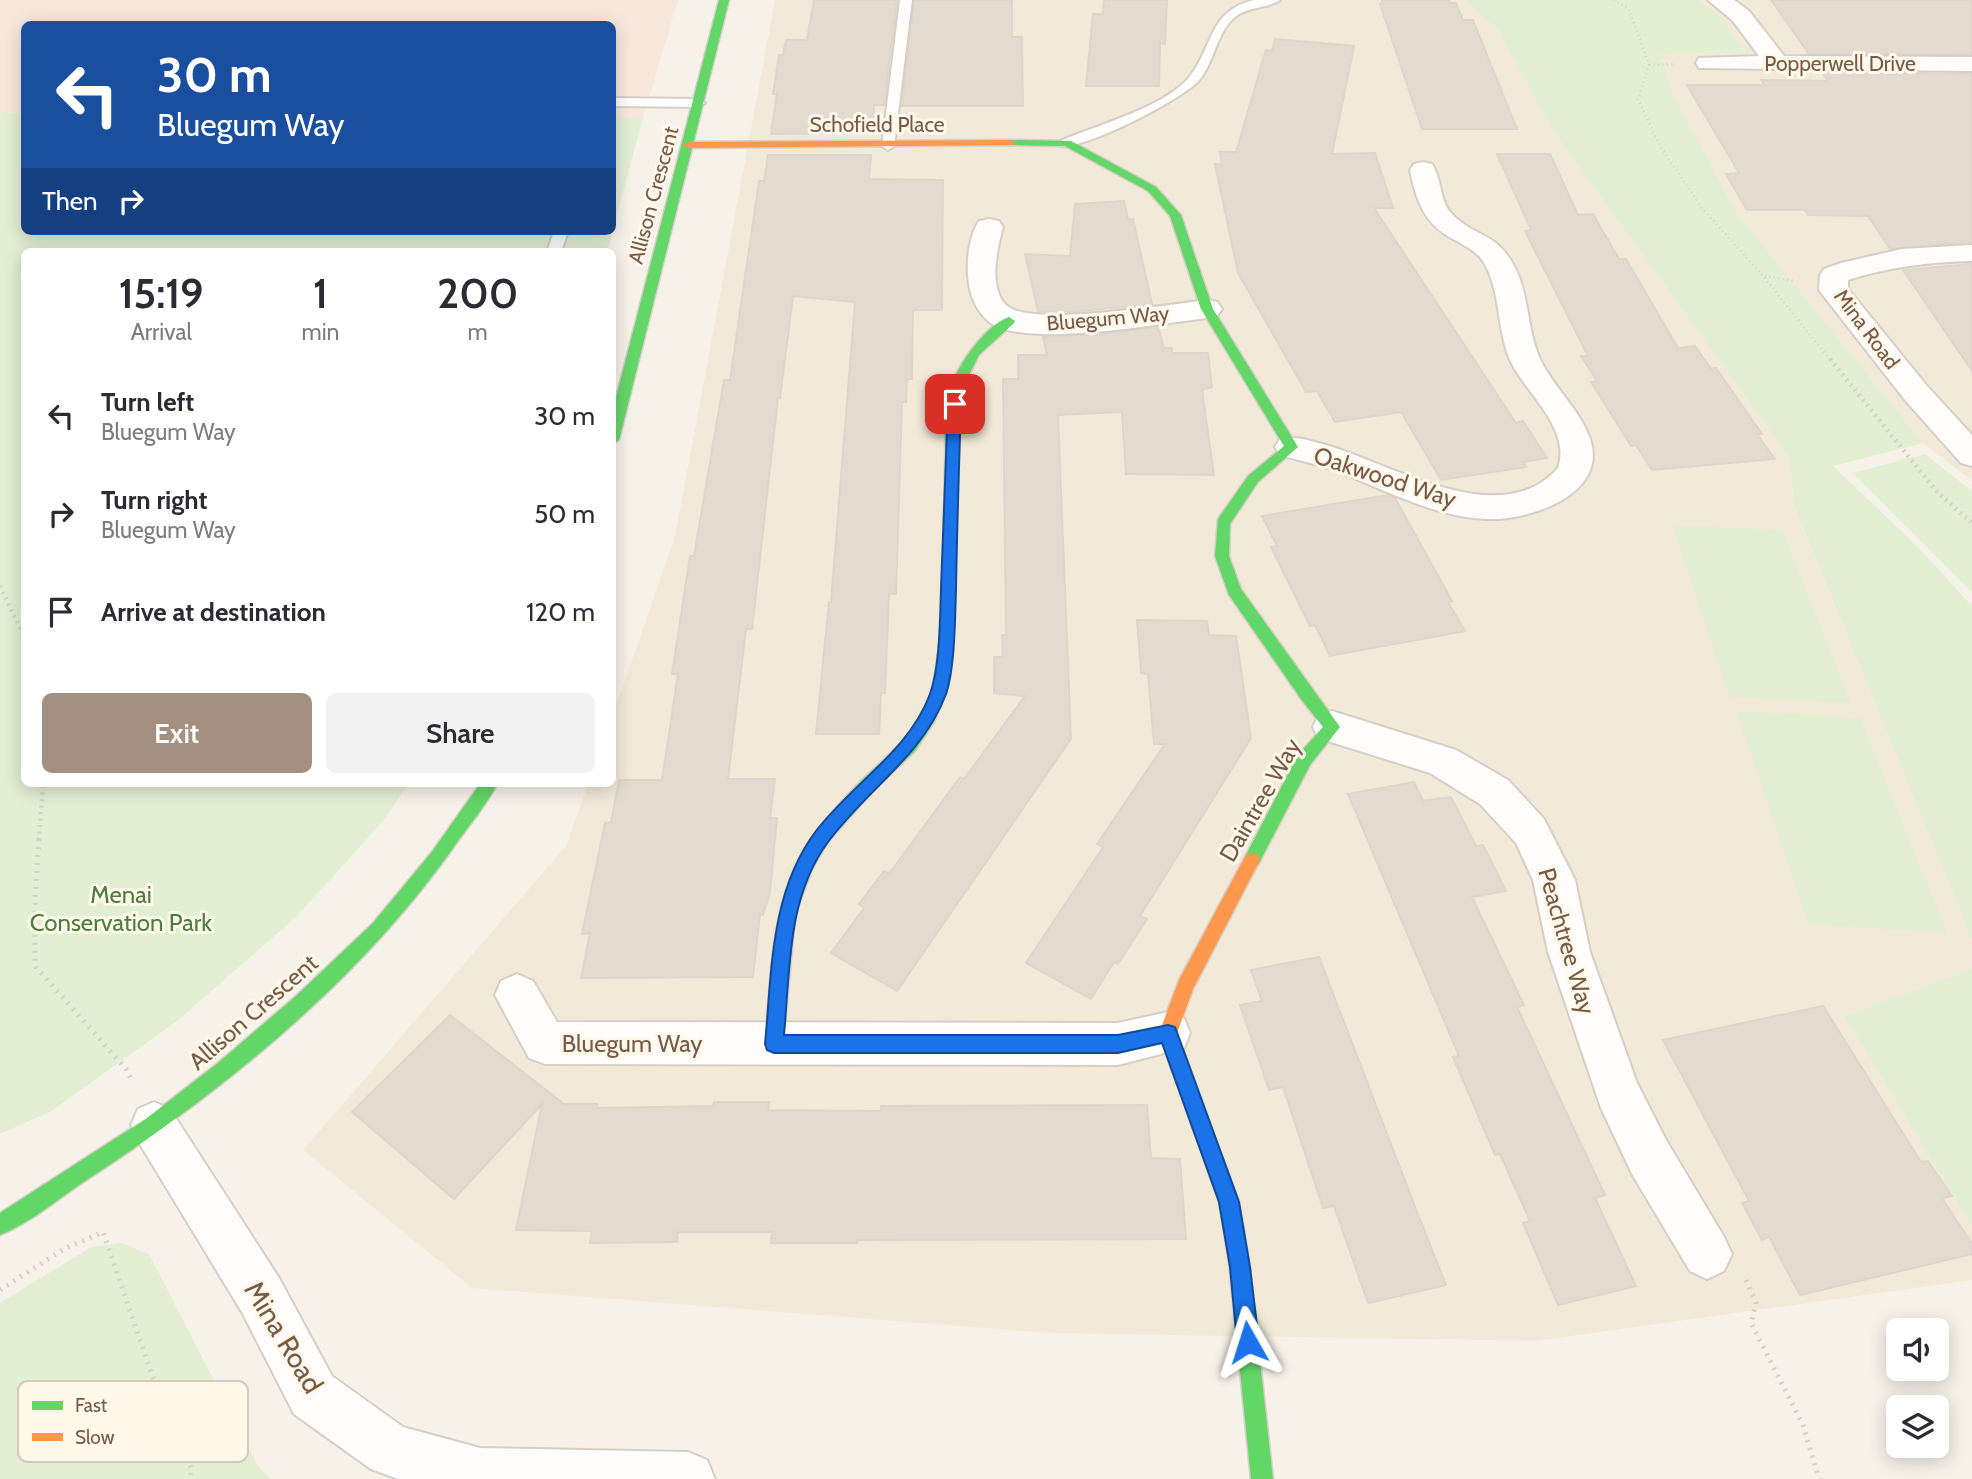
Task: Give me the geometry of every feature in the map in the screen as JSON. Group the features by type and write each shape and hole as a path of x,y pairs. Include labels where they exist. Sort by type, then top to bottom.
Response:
{"street":[{"name":"Allison Crescent","path":"616,425 724,0"},
{"path":"1719,0 1741,16 1776,62"},
{"name":"Popperwell Drive","path":"1708,63 1972,64"},
{"name":"Schofield Place","path":"688,145 1067,143"},
{"path":"1067,143 1139,180 1166,203 1175,215 1207,309 1291,447"},
{"name":"Oakwood Way","path":"1291,447 1346,463 1439,499 1500,507 1539,502 1566,481 1576,466 1574,438 1527,364 1519,346 1512,296 1497,260 1480,241 1449,226 1439,216 1432,203 1423,170"},
{"path":"774,1044 786,915 805,867 821,838 866,787 909,746 928,718 939,691 947,626 956,388 961,370 970,356 1009,321 999,313 986,295 982,265 989,227"},
{"name":"Mina Road","path":"1972,253 1931,253 1861,266 1835,275 1833,290 1916,393 1972,455"},
{"name":"Bluegum Way","path":"1009,321 1060,323 1207,309"},
{"name":"Daintree Way","path":"1168,1033 1185,986 1304,760 1332,727 1306,695 1234,591 1222,556 1223,523 1254,479 1291,447"},
{"name":"Peachtree Way","path":"1332,727 1441,761 1494,792 1530,831 1554,880 1569,952 1617,1092 1649,1157 1707,1254"},
{"name":"Allison Crescent","path":"0,1225 154,1125 292,1011 379,929 437,858 487,787"},
{"name":"Bluegum Way","path":"517,995 545,1042 1118,1044 1168,1033"},
{"path":"1168,1033 1229,1202 1240,1267 1262,1479"},
{"name":"Mina Road","path":"154,1125 261,1296 313,1395 390,1450 480,1475 688,1479"}],"lane":[{"path":"888,146 906,0"},
{"path":"1067,143 1163,101 1188,87 1203,68 1225,19 1240,4 1274,0"},
{"path":"616,102 699,103"},
{"path":"616,366 631,367"}],"path":[{"path":"1614,0 1629,9 1648,65 1638,99 1667,156 1702,208 1763,276 1938,493 1972,523"},
{"path":"0,586 21,631"},
{"path":"43,787 34,898 34,966 126,1069 154,1125"},
{"path":"0,1290 64,1249 103,1232 154,1381"},
{"path":"1707,1254 1723,1251 1743,1274 1756,1303 1751,1323 1802,1426 1819,1479"},
{"path":"189,1462 192,1469 190,1479"}],"shaded area":[{"path":"0,0 678,0 643,118 616,118 616,21 21,21 21,113 0,113"},
{"path":"775,0 1465,0 1497,29 1551,128 1789,457 1794,508 1972,940 1972,969 1844,1016 1972,1226 1972,1280 1536,1341 1050,1333 472,1288 303,1150 566,846 587,787 616,787 616,706 675,536"},
{"path":"1698,0 1972,0 1972,481 1923,443 1736,212 1672,92 1660,54 1743,53 1722,17"}],"green space":[{"path":"1465,0 1698,0 1722,17 1744,53 1660,54 1672,92 1736,212 1923,443 1833,466 1917,546 1972,606 1972,940 1794,507 1789,457 1551,128 1497,29"},
{"name":"Menai Conservation Park","path":"0,113 21,113 21,235 612,235 608,248 21,248 21,787 406,787 385,819 297,916 177,1021 50,1112 0,1134"},
{"name":"Menai Conservation Park","path":"616,118 643,118 616,218"},
{"path":"1925,454 1972,491 1972,592 1853,473"},
{"path":"1672,525 1782,530 1851,703 1729,697"},
{"path":"1736,711 1860,718 1947,933 1808,924"},
{"path":"1972,969 1972,1226 1844,1016"},
{"path":"121,1243 149,1254 214,1381 18,1381 18,1462 248,1462 248,1447 258,1466 271,1479 0,1479 0,1303 91,1247"}],"building":[{"path":"814,0 897,0 884,105 874,105 873,133 771,134 779,55 783,55 786,40 807,40"},
{"path":"914,0 1012,0 1012,37 1022,37 1023,106 902,106"},
{"path":"1104,0 1167,0 1165,44 1160,43 1159,86 1086,86 1093,14 1103,14"},
{"path":"1382,0 1449,0 1450,3 1456,3 1463,20 1473,20 1517,129 1422,129 1380,4 1383,4"},
{"path":"1771,0 1972,0 1972,54 1809,54"},
{"path":"1275,39 1354,46 1332,154 1375,153 1393,208 1374,208 1516,423 1523,421 1547,458 1523,462 1526,467 1441,480 1401,412 1335,422 1317,391 1306,392 1238,273 1215,164 1222,164 1220,152 1236,152 1266,50 1272,51"},
{"path":"1822,72 1972,74 1972,242 1890,249 1868,216 1808,215 1805,210 1747,210 1726,174 1739,173 1687,85 1764,85 1761,80 1828,81"},
{"path":"1497,154 1550,154 1578,215 1593,214 1619,259 1626,259 1678,348 1695,346 1711,369 1716,368 1762,434 1757,434 1775,459 1652,470 1636,445 1631,446 1591,382 1597,381 1581,356 1588,356 1525,231 1531,230"},
{"path":"768,155 871,155 869,179 943,180 942,310 913,310 912,379 907,379 906,402 902,402 896,594 889,594 885,693 881,693 879,734 816,734 831,602 855,302 793,296 778,398 752,629 746,629 728,779 775,779 770,818 777,818 770,892 763,915 760,914 753,977 581,978 590,933 582,934 605,823 611,822 619,780 662,780 678,674 672,674 690,556 694,556 724,380 730,380 759,181 764,181"},
{"path":"1124,201 1128,219 1133,219 1152,304 1070,312 1038,311 1025,254 1070,256 1075,204"},
{"path":"1972,264 1972,371 1903,270"},
{"path":"1158,327 1164,348 1172,348 1172,353 1208,353 1212,387 1202,390 1214,475 1126,474 1122,412 1058,415 1071,739 897,991 831,953 864,908 859,904 884,871 889,874 960,777 964,779 1025,696 994,693 994,657 1003,657 1002,635 1006,635 1003,379 1018,379 1018,355 1047,355 1043,337"},
{"path":"1388,495 1395,498 1452,601 1448,602 1465,631 1330,656 1315,625 1310,626 1271,547 1277,546 1262,516"},
{"path":"1137,620 1207,621 1209,635 1236,636 1251,738 1140,916 1147,919 1118,964 1114,962 1091,999 1026,963 1103,847 1097,844 1165,744 1154,744 1148,674 1141,673"},
{"path":"1414,782 1423,801 1451,797 1476,846 1483,845 1506,891 1472,897 1524,1005 1517,1007 1605,1195 1595,1198 1636,1286 1558,1305 1523,1223 1530,1221 1500,1154 1495,1155 1453,1057 1459,1056 1348,794"},
{"path":"1319,957 1446,1285 1368,1303 1334,1206 1323,1208 1283,1087 1269,1090 1240,1005 1262,1001 1251,970"},
{"path":"1823,1006 1921,1162 1928,1161 1952,1196 1942,1198 1972,1244 1972,1254 1800,1295 1769,1237 1762,1240 1742,1203 1749,1201 1663,1040"},
{"path":"450,1015 564,1104 597,1104 597,1108 769,1102 768,1110 881,1111 881,1106 1147,1105 1151,1158 1180,1159 1186,1239 857,1240 857,1243 771,1243 772,1232 678,1232 677,1242 590,1243 592,1231 516,1230 542,1104 454,1199 352,1112"}],"traffic: fast":[{"path":"616,424 724,0"},
{"path":"1010,143 1067,143 1152,189 1175,215 1207,309 1291,447 1253,479 1223,523 1222,556 1234,591 1306,695 1332,727 1304,760 1252,860"},
{"path":"774,1044 786,915 805,867 821,838 866,787 909,746 928,718 939,691 947,627 953,420 958,385 974,353 1009,321"},
{"path":"0,1225 154,1125 225,1069 302,1002 379,929 437,858 487,787"},
{"path":"1239,1262 1262,1479"}],"traffic: slow":[{"path":"688,145 1010,143"},
{"path":"1239,1262 1229,1202 1168,1033 1185,986 1252,860"}],"route":[{"path":"955,404 947,626 939,691 928,718 909,746 866,787 821,838 805,867 786,915 774,1044 1118,1044 1168,1033 1229,1202 1240,1267 1248,1342"}]}
